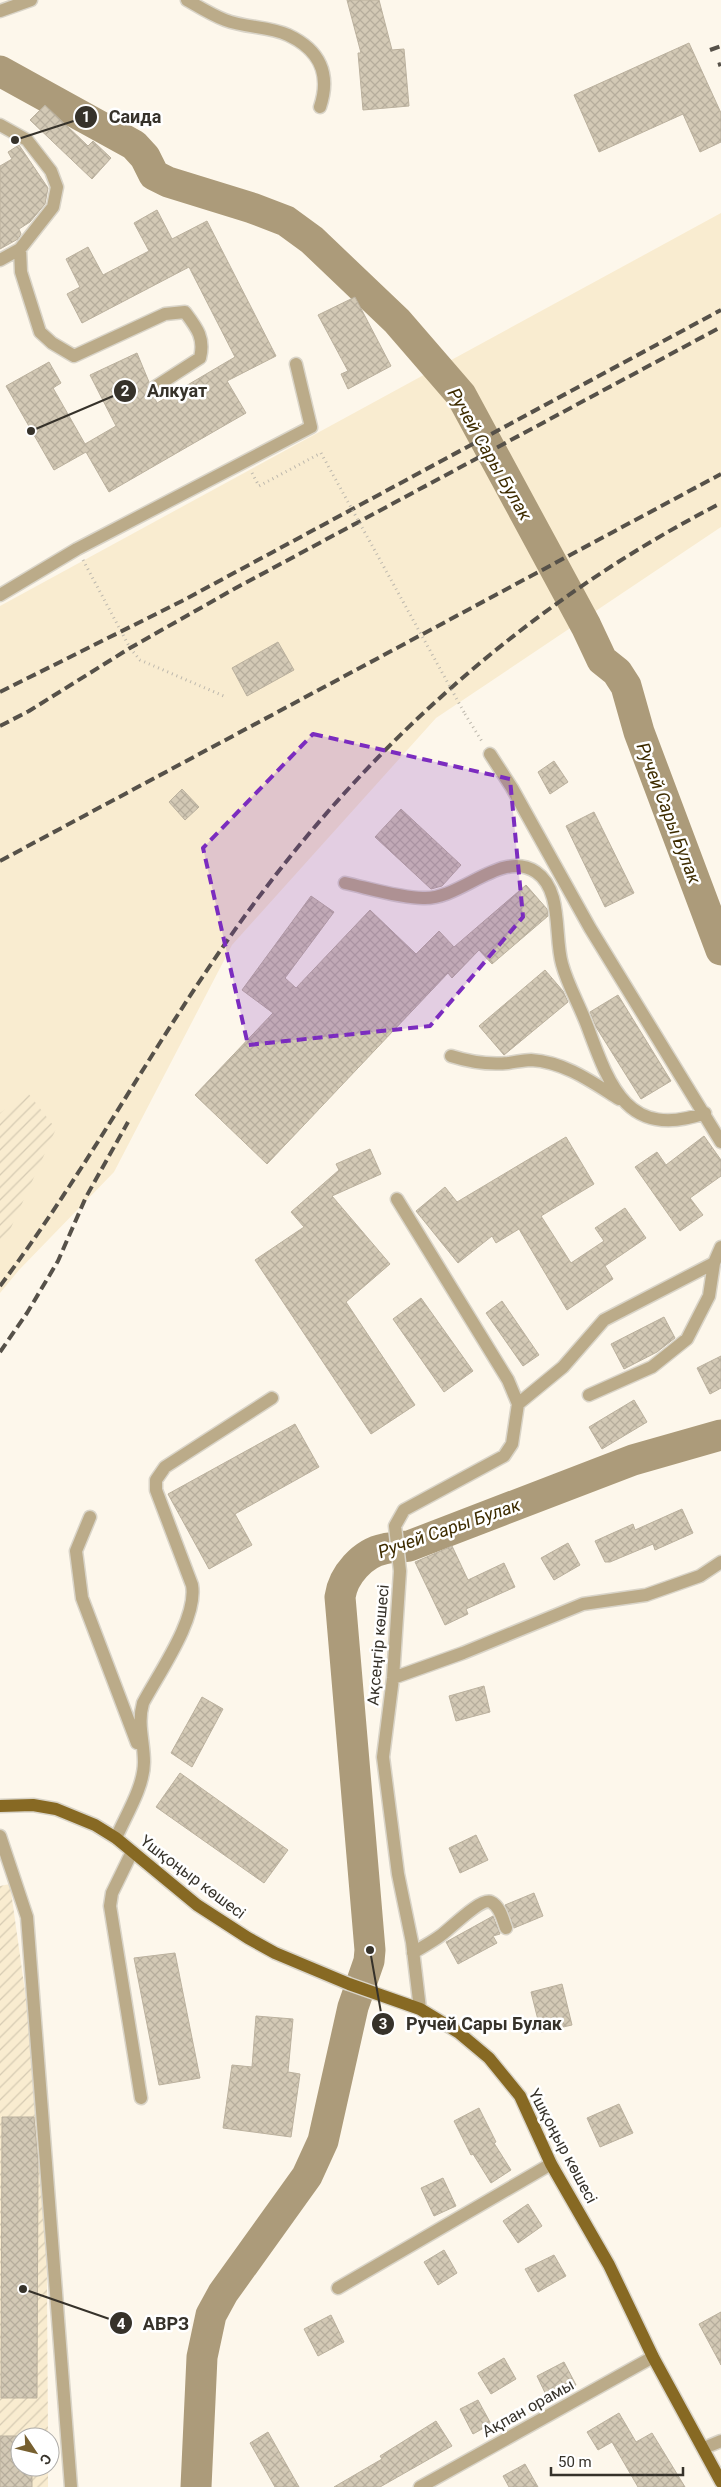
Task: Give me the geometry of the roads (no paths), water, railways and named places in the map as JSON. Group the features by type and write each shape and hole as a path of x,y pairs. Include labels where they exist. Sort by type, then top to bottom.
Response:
{"main road":[{"name":"Үшқоңыр көшесі","path":"0,1806 33,1805 73,1814 116,1838 198,1904 248,1938 275,1953 349,1984 420,2009 458,2032 489,2058 520,2096 551,2164 609,2265 652,2357 704,2448 721,2482"}],"street":[{"path":"0,10 30,0"},
{"path":"187,0 224,20 288,35 307,48 321,63 325,77 324,95 320,107"},
{"path":"0,125 27,140 51,171 57,187 53,207 20,249 0,260"},
{"path":"20,249 21,272 40,332 52,343 74,356 165,314 185,312 201,334 203,347 200,358 155,387"},
{"path":"0,595 77,549 311,427 296,364"},
{"path":"490,754 512,788 590,928 721,1142"},
{"path":"345,883 423,898 445,895 509,865 524,866 537,873 548,885 553,904 562,964 596,1054 608,1078 624,1102"},
{"path":"451,1056 474,1063 492,1064 530,1060 567,1068 624,1102 643,1116 659,1121 688,1119 705,1113"},
{"path":"397,1199 508,1380 518,1404 563,1367 604,1320 714,1263"},
{"path":"589,1395 652,1368 687,1339 709,1296 714,1263 721,1247"},
{"path":"116,1838 143,1777 144,1762 140,1733 140,1714 143,1703 185,1625 194,1595 192,1584 156,1490 156,1480 165,1467 272,1398"},
{"name":"Ақсеңгір көшесі","path":"420,2009 413,1953 398,1874 383,1757 392,1678 400,1571 396,1526 404,1510 504,1456 512,1444 518,1404"},
{"path":"90,1517 76,1551 82,1598 144,1762"},
{"path":"392,1678 463,1653 583,1604 646,1595 700,1576 721,1562"},
{"path":"0,1836 27,1917 71,2487"},
{"path":"132,1852 112,1893 110,1906 140,2098"},
{"path":"413,1953 440,1936 472,1909 486,1901 498,1908 506,1928"},
{"path":"338,2288 551,2164"},
{"name":"Ақпан орамы","path":"420,2487 652,2357"},
{"path":"704,2448 721,2440"}],"waterway":[{"name":"Ручей Сары Булак","path":"0,71 134,145 145,157 154,175 168,182 252,208 286,221 312,240 397,321 461,395 586,626 602,660 617,672 626,686 639,732 721,950"},
{"name":"Ручей Сары Булак","path":"196,2487 202,2357 211,2315 223,2293 307,2176 323,2141 353,2007 369,1961 370,1950 340,1597 345,1581 355,1566 376,1551 409,1546 633,1460 721,1435"}],"railway":[{"path":"710,50 721,46"},
{"path":"0,692 182,601 721,310"},
{"path":"0,726 29,711 130,648 234,589 721,327"},
{"path":"0,861 721,474"},
{"path":"0,1286 69,1187 198,983 232,933 315,827 365,771 418,718 473,668 532,622 593,579 656,539 721,503"},
{"path":"0,1352 27,1313 58,1261 86,1197 128,1122"}],"place":[{"name":"Саида","path":"15,140"},
{"name":"Алкуат","path":"31,431"},
{"name":"Ручей Сары Булак","path":"370,1950"},
{"name":"АВРЗ","path":"23,2289"}]}
